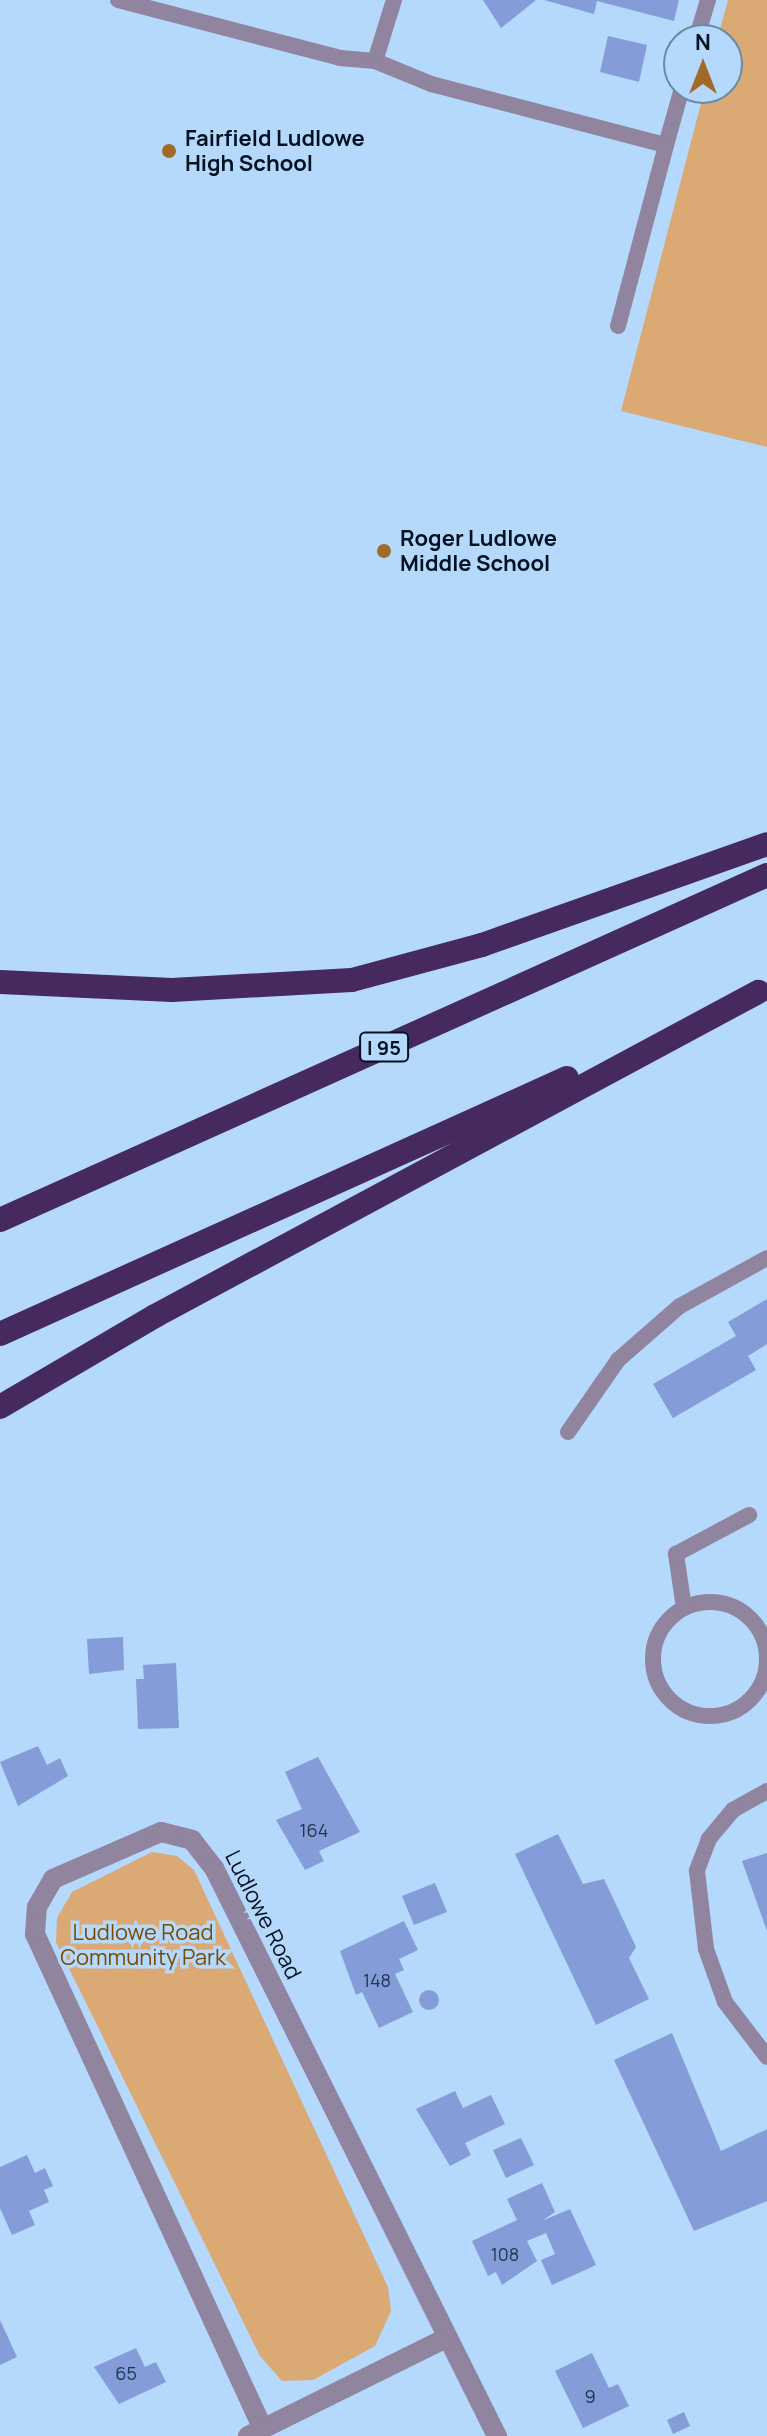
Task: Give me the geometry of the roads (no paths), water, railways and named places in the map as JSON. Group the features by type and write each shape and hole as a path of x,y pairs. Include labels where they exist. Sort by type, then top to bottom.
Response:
{"highway":[{"path":"0,982 172,990 352,980 482,945 767,844"},
{"name":"I 95","path":"0,1220 767,875"},
{"path":"0,1334 762,990"},
{"path":"0,1407 155,1316 762,990"}],"street":[{"name":"Ludlowe Road","path":"161,1832 181,1835 201,1849 446,2338 255,2432 39,1948 37,1907 61,1873 161,1832"},
{"path":"446,2338 497,2436"}],"lane":[{"path":"118,0 340,58 375,61 431,84 666,145"},
{"path":"375,61 394,0"},
{"path":"701,24 708,0"},
{"path":"618,326 678,104"},
{"path":"568,1432 618,1360 680,1306 767,1258"},
{"path":"684,1608 676,1554 749,1515"},
{"path":"720,1603 762,1624 767,1652 763,1687 730,1713 691,1714 674,1704 660,1689 653,1651 669,1619 684,1608 720,1603"},
{"path":"767,1791 733,1810 709,1839 697,1871 706,1949 725,2002 767,2057"}],"place":[{"name":"Fairfield Ludlowe High School","path":"169,151"},
{"name":"Roger Ludlowe Middle School","path":"384,551"}],"park label":[{"name":"Ludlowe Road Community Park","path":"143,1944"}]}
